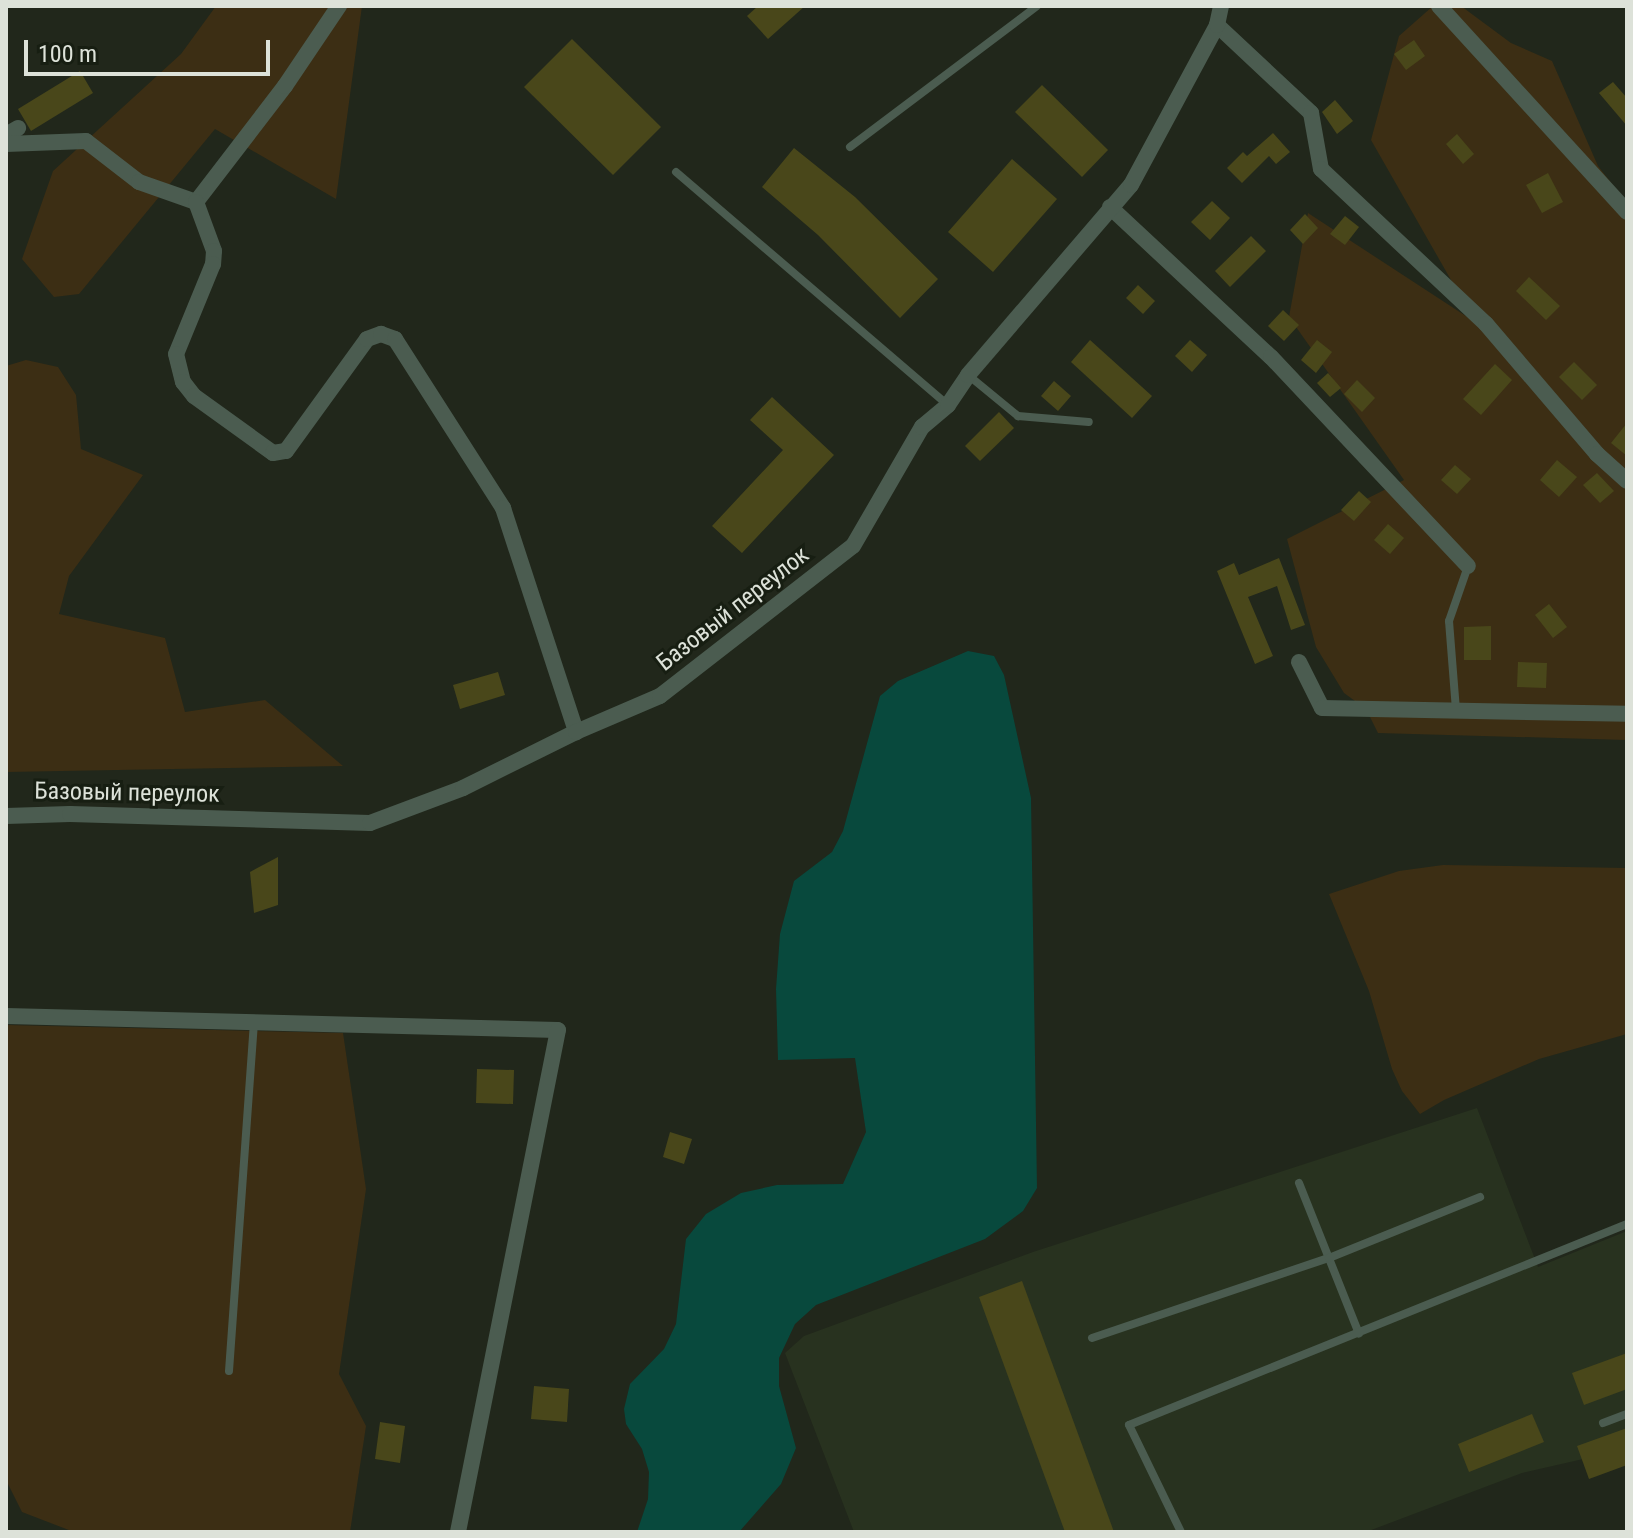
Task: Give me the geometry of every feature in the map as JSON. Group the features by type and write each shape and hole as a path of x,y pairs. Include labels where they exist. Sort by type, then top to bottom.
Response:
{"street":[{"path":"196,202 285,86 339,6"},
{"name":"Базовый переулок","path":"6,816 70,814 370,823 463,788 576,732 660,696 853,546 922,427 948,405 968,375 1131,185 1217,25 1221,6"},
{"path":"1439,6 1627,212"},
{"path":"1217,25 1311,113 1321,169 1486,324 1597,454 1627,481"},
{"path":"6,144 86,141 139,182 196,202"},
{"path":"196,202 214,251 213,264 176,354 183,382 194,396 273,453 286,451 367,339 381,334 395,339 503,508 576,732"},
{"path":"1110,207 1271,357 1468,566"},
{"path":"1299,662 1322,708 1627,714"},
{"path":"6,1016 558,1030 458,1532"}],"lane":[{"path":"850,147 1037,6"},
{"path":"676,172 948,405"},
{"path":"968,375 1018,416 1089,422"},
{"path":"1456,711 1449,621 1468,566"},
{"path":"229,1371 254,1022"},
{"path":"1299,1183 1359,1334"},
{"path":"1092,1338 1329,1258 1480,1197"},
{"path":"1181,1532 1129,1425 1627,1224"},
{"path":"1603,1423 1627,1414"}],"shaded area":[{"path":"216,6 362,6 336,199 215,129 79,294 54,297 22,259 53,171 181,54"},
{"path":"1433,6 1461,6 1511,43 1552,61 1598,166 1627,203 1627,740 1378,733 1366,709 1344,693 1316,647 1287,539 1404,480 1289,317 1308,213 1475,322 1371,140 1399,36"},
{"path":"26,360 58,367 76,395 81,449 143,475 69,576 59,614 165,638 185,712 265,700 343,766 6,772 6,366"},
{"path":"1443,865 1627,868 1627,1034 1539,1059 1444,1100 1420,1114 1402,1091 1392,1069 1369,991 1329,894 1399,871"},
{"path":"6,1025 343,1033 366,1189 339,1374 366,1426 350,1532 74,1532 22,1512 6,1480"},
{"path":"1477,1108 1538,1267 1627,1231 1627,1449 1522,1473 1366,1532 854,1532 785,1353 804,1336 1033,1252"}],"water":[{"path":"968,651 994,656 1004,675 1031,798 1037,1188 1023,1211 985,1239 816,1305 795,1324 779,1358 779,1386 796,1448 781,1484 739,1532 637,1532 648,1499 649,1472 642,1449 626,1424 624,1409 630,1384 664,1349 676,1324 686,1239 706,1214 741,1193 777,1185 843,1184 866,1132 855,1058 778,1060 776,989 780,934 794,881 832,852 843,831 880,696 898,681"}],"building":[{"path":"758,6 805,6 768,39 747,16"},
{"path":"572,39 661,127 613,175 524,87"},
{"path":"1414,40 1425,56 1406,70 1394,54"},
{"path":"80,71 93,93 31,131 18,109"},
{"path":"1613,82 1627,98 1627,126 1599,93"},
{"path":"1042,85 1108,150 1082,177 1015,112"},
{"path":"1335,100 1353,121 1337,134 1322,112"},
{"path":"1273,133 1290,152 1276,164 1269,156 1242,183 1227,168 1243,152 1247,156"},
{"path":"1457,134 1474,154 1463,164 1446,144"},
{"path":"794,148 855,197 938,279 900,318 818,235 762,187"},
{"path":"1012,159 1057,199 993,272 948,232"},
{"path":"1548,173 1563,202 1542,213 1526,185"},
{"path":"1212,201 1230,218 1210,240 1191,222"},
{"path":"1305,214 1318,228 1303,244 1290,230"},
{"path":"1345,216 1359,227 1345,245 1330,234"},
{"path":"1251,236 1266,251 1230,287 1215,271"},
{"path":"1529,277 1560,306 1546,320 1516,291"},
{"path":"1138,285 1155,301 1143,314 1126,298"},
{"path":"1283,310 1299,325 1284,341 1268,326"},
{"path":"1090,340 1152,396 1132,418 1071,362"},
{"path":"1190,340 1207,355 1192,372 1175,356"},
{"path":"1317,340 1332,352 1316,373 1301,360"},
{"path":"1574,362 1597,385 1582,400 1559,377"},
{"path":"1495,364 1512,380 1481,415 1463,399"},
{"path":"1328,373 1341,388 1330,397 1317,383"},
{"path":"1357,380 1375,398 1362,412 1344,394"},
{"path":"1054,381 1071,396 1058,411 1041,396"},
{"path":"772,397 834,455 742,553 712,526 783,450 750,420"},
{"path":"999,412 1014,428 980,461 965,446"},
{"path":"1627,423 1627,456 1611,443"},
{"path":"1557,460 1577,477 1559,497 1540,480"},
{"path":"1455,465 1471,479 1457,494 1441,480"},
{"path":"1597,473 1614,491 1600,503 1583,485"},
{"path":"1359,491 1371,502 1354,521 1341,510"},
{"path":"1388,524 1404,538 1390,554 1374,540"},
{"path":"1279,558 1305,625 1291,630 1277,586 1248,597 1273,656 1255,664 1217,571 1234,563 1239,575"},
{"path":"1549,604 1567,627 1553,638 1535,615"},
{"path":"1491,626 1491,660 1464,660 1464,627"},
{"path":"1518,662 1547,663 1546,688 1517,687"},
{"path":"498,672 505,695 460,709 453,685"},
{"path":"278,857 278,905 254,913 250,872"},
{"path":"477,1069 514,1070 513,1104 476,1103"},
{"path":"670,1132 692,1139 684,1164 663,1157"},
{"path":"1022,1281 1114,1532 1065,1532 979,1297"},
{"path":"1627,1353 1627,1389 1584,1405 1572,1373"},
{"path":"534,1386 569,1389 567,1422 531,1419"},
{"path":"1532,1414 1544,1442 1469,1472 1458,1444"},
{"path":"380,1422 405,1426 400,1463 375,1459"},
{"path":"1627,1428 1627,1465 1589,1479 1577,1446"}]}
